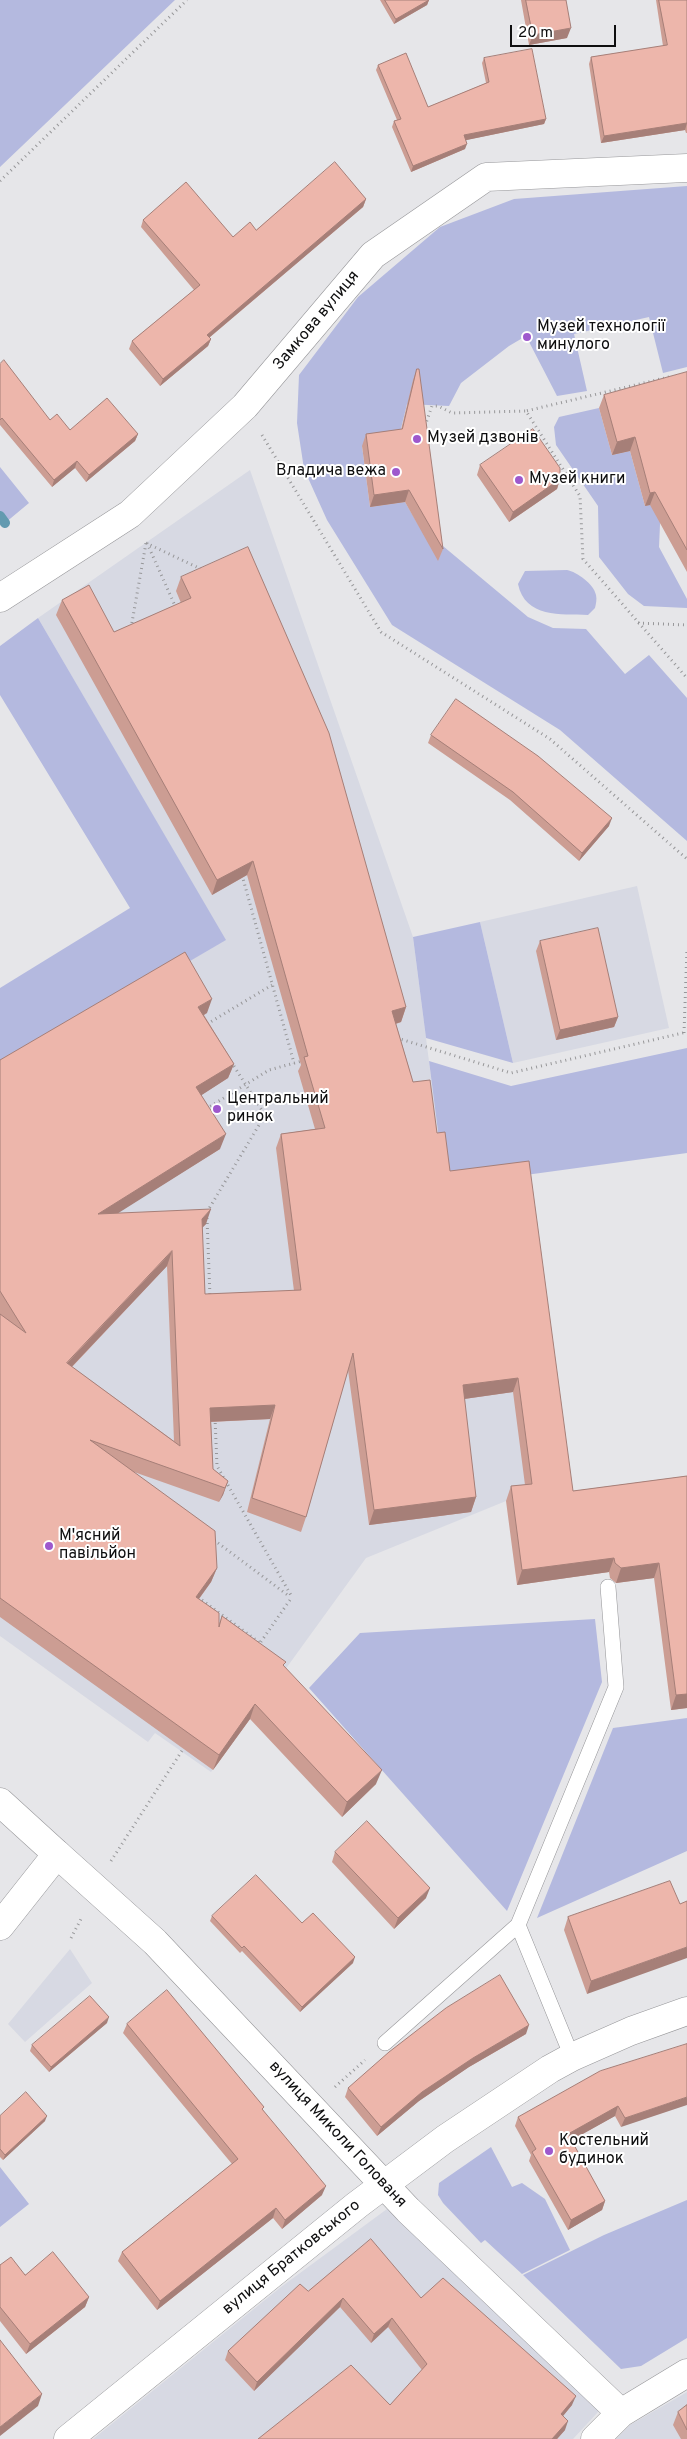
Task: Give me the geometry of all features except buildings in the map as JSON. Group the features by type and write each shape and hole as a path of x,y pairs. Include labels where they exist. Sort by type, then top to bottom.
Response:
{"street":[{"name":"Замкова вулиця","path":"0,598 130,514 245,406 373,255 486,177 687,168"},
{"name":"вулиця Миколи Голованя","path":"0,1802 155,1942 408,2210 621,2413"},
{"path":"0,1926 57,1854"},
{"name":"вулиця Братковського","path":"68,2439 384,2184 444,2139 550,2069 572,2057 631,2031 687,2011"},
{"path":"595,2439 621,2413 687,2373"}],"lane":[{"path":"385,2043 518,1924 616,1687 608,1587"},
{"path":"518,1924 572,2057"}],"path":[{"path":"0,181 187,0"},
{"path":"422,434 432,406 438,406 452,413 526,411 678,375"},
{"path":"245,406 381,632 550,739 687,859"},
{"path":"526,411 580,496 583,559 687,678"},
{"path":"146,543 208,573"},
{"path":"146,543 179,615"},
{"path":"130,631 146,543"},
{"path":"637,623 687,624"},
{"path":"242,874 294,1063"},
{"path":"391,1036 511,1073 685,1032 687,948"},
{"path":"199,1029 272,985"},
{"path":"207,1024 212,1032"},
{"path":"203,1111 269,1070 303,1061"},
{"path":"210,1301 206,1214 264,1115 231,1062"},
{"path":"215,1417 217,1466 292,1598"},
{"path":"213,1540 292,1598"},
{"path":"197,1597 260,1643"},
{"path":"254,1650 292,1598"},
{"path":"71,1938 115,1854 187,1743"},
{"path":"312,2108 385,2043"}],"shaded area":[{"path":"0,0 175,0 0,167"},
{"path":"687,186 687,367 663,373 649,317 574,334 587,391 557,396 526,336 509,346 461,383 449,406 407,404 398,441 362,446 370,507 405,502 419,526 528,617 553,628 586,629 625,674 649,655 687,698 687,841 560,730 392,625 327,520 304,469 297,423 299,375 358,297 440,227 514,199"},
{"path":"599,408 612,455 630,451 645,506 661,502 659,547 687,599 687,608 644,606 628,594 599,557 598,506 556,445 554,427 559,417"},
{"path":"0,467 29,503 5,523 0,523"},
{"name":"Центральний ринок","path":"250,470 413,937 445,1186 566,1493 506,1501 366,1558 211,1772 155,1733 148,1742 0,1636 0,1072 225,940 38,618"},
{"path":"567,570 584,579 595,591 595,608 588,615 546,612 528,603 522,595 518,584 525,571"},
{"path":"38,618 226,940 0,1072 0,988 130,908 0,695 0,646"},
{"path":"637,886 669,1028 513,1063 480,922"},
{"path":"480,922 513,1063 426,1038 413,937"},
{"path":"687,1048 687,1153 445,1186 429,1061 511,1086"},
{"path":"595,1619 602,1682 507,1911 309,1688 360,1633"},
{"path":"687,1718 687,1851 537,1918 613,1728"},
{"path":"70,1949 92,1983 25,2042 8,2024"},
{"path":"491,2147 512,2187 522,2183 545,2199 570,2250 522,2274 485,2240 481,2243 443,2203 438,2195 439,2183"},
{"path":"0,2167 29,2204 0,2227"},
{"path":"687,2200 687,2338 641,2366 621,2369 523,2275 604,2235"},
{"path":"387,2209 599,2411 573,2439 93,2439 281,2287"},
{"path":"687,2392 687,2439 616,2439 630,2425"}],"waterway":[{"path":"0,516 5,523"}],"place":[{"name":"Музей технології минулого","path":"527,337"},
{"name":"Музей дзвонів","path":"417,439"},
{"name":"Владича вежа","path":"396,472"},
{"name":"Музей книги","path":"519,480"},
{"name":"Центральний ринок","path":"217,1109"},
{"name":"М'ясний павільйон","path":"49,1546"},
{"name":"Костельний будинок","path":"549,2151"}]}
